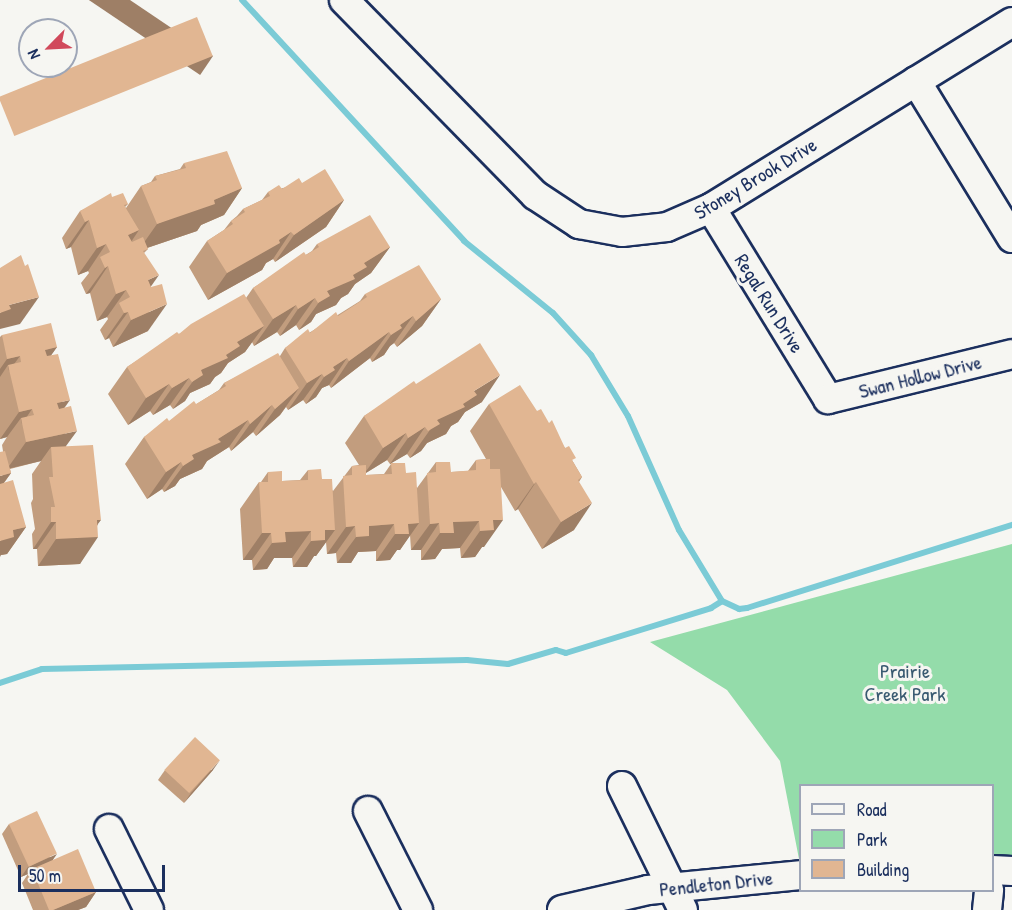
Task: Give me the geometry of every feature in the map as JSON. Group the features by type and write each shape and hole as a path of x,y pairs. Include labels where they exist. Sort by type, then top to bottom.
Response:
{"street":[{"name":"Stoney Brook Drive","path":"344,0 504,166 557,212 595,229 622,232 667,227 711,208 1012,22"},
{"path":"916,81 1012,238"},
{"name":"Regal Run Drive","path":"711,208 828,399"},
{"name":"Swan Hollow Drive","path":"828,399 1012,354"},
{"path":"622,786 678,899"},
{"path":"368,811 418,910"},
{"path":"110,829 149,910"},
{"path":"994,870 1012,872"},
{"name":"Pendleton Drive","path":"562,910 678,899 799,875"},
{"path":"987,910 989,892"}],"green space":[{"name":"Prairie Creek Park","path":"1012,544 1012,857 994,857 994,784 799,784 799,859 780,761 727,690 650,642"}],"building":[{"path":"197,17 213,56 14,136 0,101 0,97 46,78 78,78 78,65"},
{"path":"227,151 242,188 214,200 215,204 157,224 141,186 157,180 155,176 186,168 184,163"},
{"path":"325,169 344,200 294,235 291,232 279,240 280,243 227,273 207,241 233,224 231,221 245,212 243,209 270,196 268,192 279,185 282,189 299,178 302,183"},
{"path":"111,193 112,197 123,193 128,204 124,205 139,230 128,235 132,242 143,237 148,249 143,251 159,275 148,280 151,287 162,284 167,304 131,320 128,312 124,313 119,303 130,297 126,290 116,294 108,266 105,268 100,257 110,252 106,244 97,248 89,220 85,222 80,211"},
{"path":"370,215 390,247 364,263 367,267 353,275 355,279 327,291 330,296 318,303 315,298 298,309 296,305 273,319 253,288 304,252 306,255 319,247 317,244"},
{"path":"21,255 25,266 28,264 39,297 9,305 11,309 0,313 0,268"},
{"path":"419,265 441,299 416,321 413,316 400,325 402,328 391,335 389,332 349,361 347,358 333,367 335,370 324,377 322,374 307,383 285,348 308,329 310,333 336,312 338,316 367,297 365,294"},
{"path":"244,294 264,326 237,342 240,346 226,355 228,358 201,370 203,375 192,382 189,378 172,388 169,384 146,398 127,367 177,332 179,334 191,324"},
{"path":"51,323 57,347 45,350 47,356 58,354 70,400 57,403 59,409 71,406 77,431 26,442 21,418 34,415 32,409 19,412 8,365 21,362 20,356 7,359 2,335"},
{"path":"480,343 500,375 474,391 477,395 463,404 465,407 437,420 440,424 428,431 425,427 408,438 406,433 383,448 364,416 414,381 416,384"},
{"path":"278,353 299,388 275,409 272,405 250,424 248,420 218,439 221,442 192,455 194,459 183,466 181,462 166,472 144,437 167,418 169,421 194,401 196,404 226,386 224,383"},
{"path":"520,385 537,411 541,409 549,423 552,420 565,448 569,446 576,458 572,460 582,477 578,480 592,503 561,522 536,482 534,484 489,404"},
{"path":"93,445 101,520 97,520 98,537 56,539 56,522 51,522 51,507 55,507 49,477 53,477 51,447"},
{"path":"5,451 11,473 0,476 0,452"},
{"path":"490,459 490,469 500,469 503,520 493,520 494,530 480,531 479,521 453,522 454,533 440,533 439,523 430,524 427,473 436,472 436,462 450,462 451,472 476,470 476,460"},
{"path":"391,463 405,463 406,473 416,472 419,523 408,524 409,534 395,534 394,524 369,526 369,536 356,537 355,526 346,527 343,476 352,475 352,466 366,465 366,475 392,474"},
{"path":"321,469 322,479 332,479 335,530 325,530 325,540 311,541 311,531 285,532 286,542 272,543 271,533 262,533 259,482 268,482 268,472 282,471 282,481 308,480 308,470"},
{"path":"13,480 26,527 13,530 14,537 0,541 0,484"},
{"path":"195,737 220,760 189,793 164,770"},
{"path":"37,811 57,854 29,867 9,824"},
{"path":"78,849 96,892 49,910 32,869"}],"waterway":[{"path":"242,0 464,241 553,313 591,355 628,416 679,530 722,601 739,609 747,608 1012,525"},
{"path":"0,683 42,669 467,660 508,664 556,650 566,653 711,608 722,601"}]}
